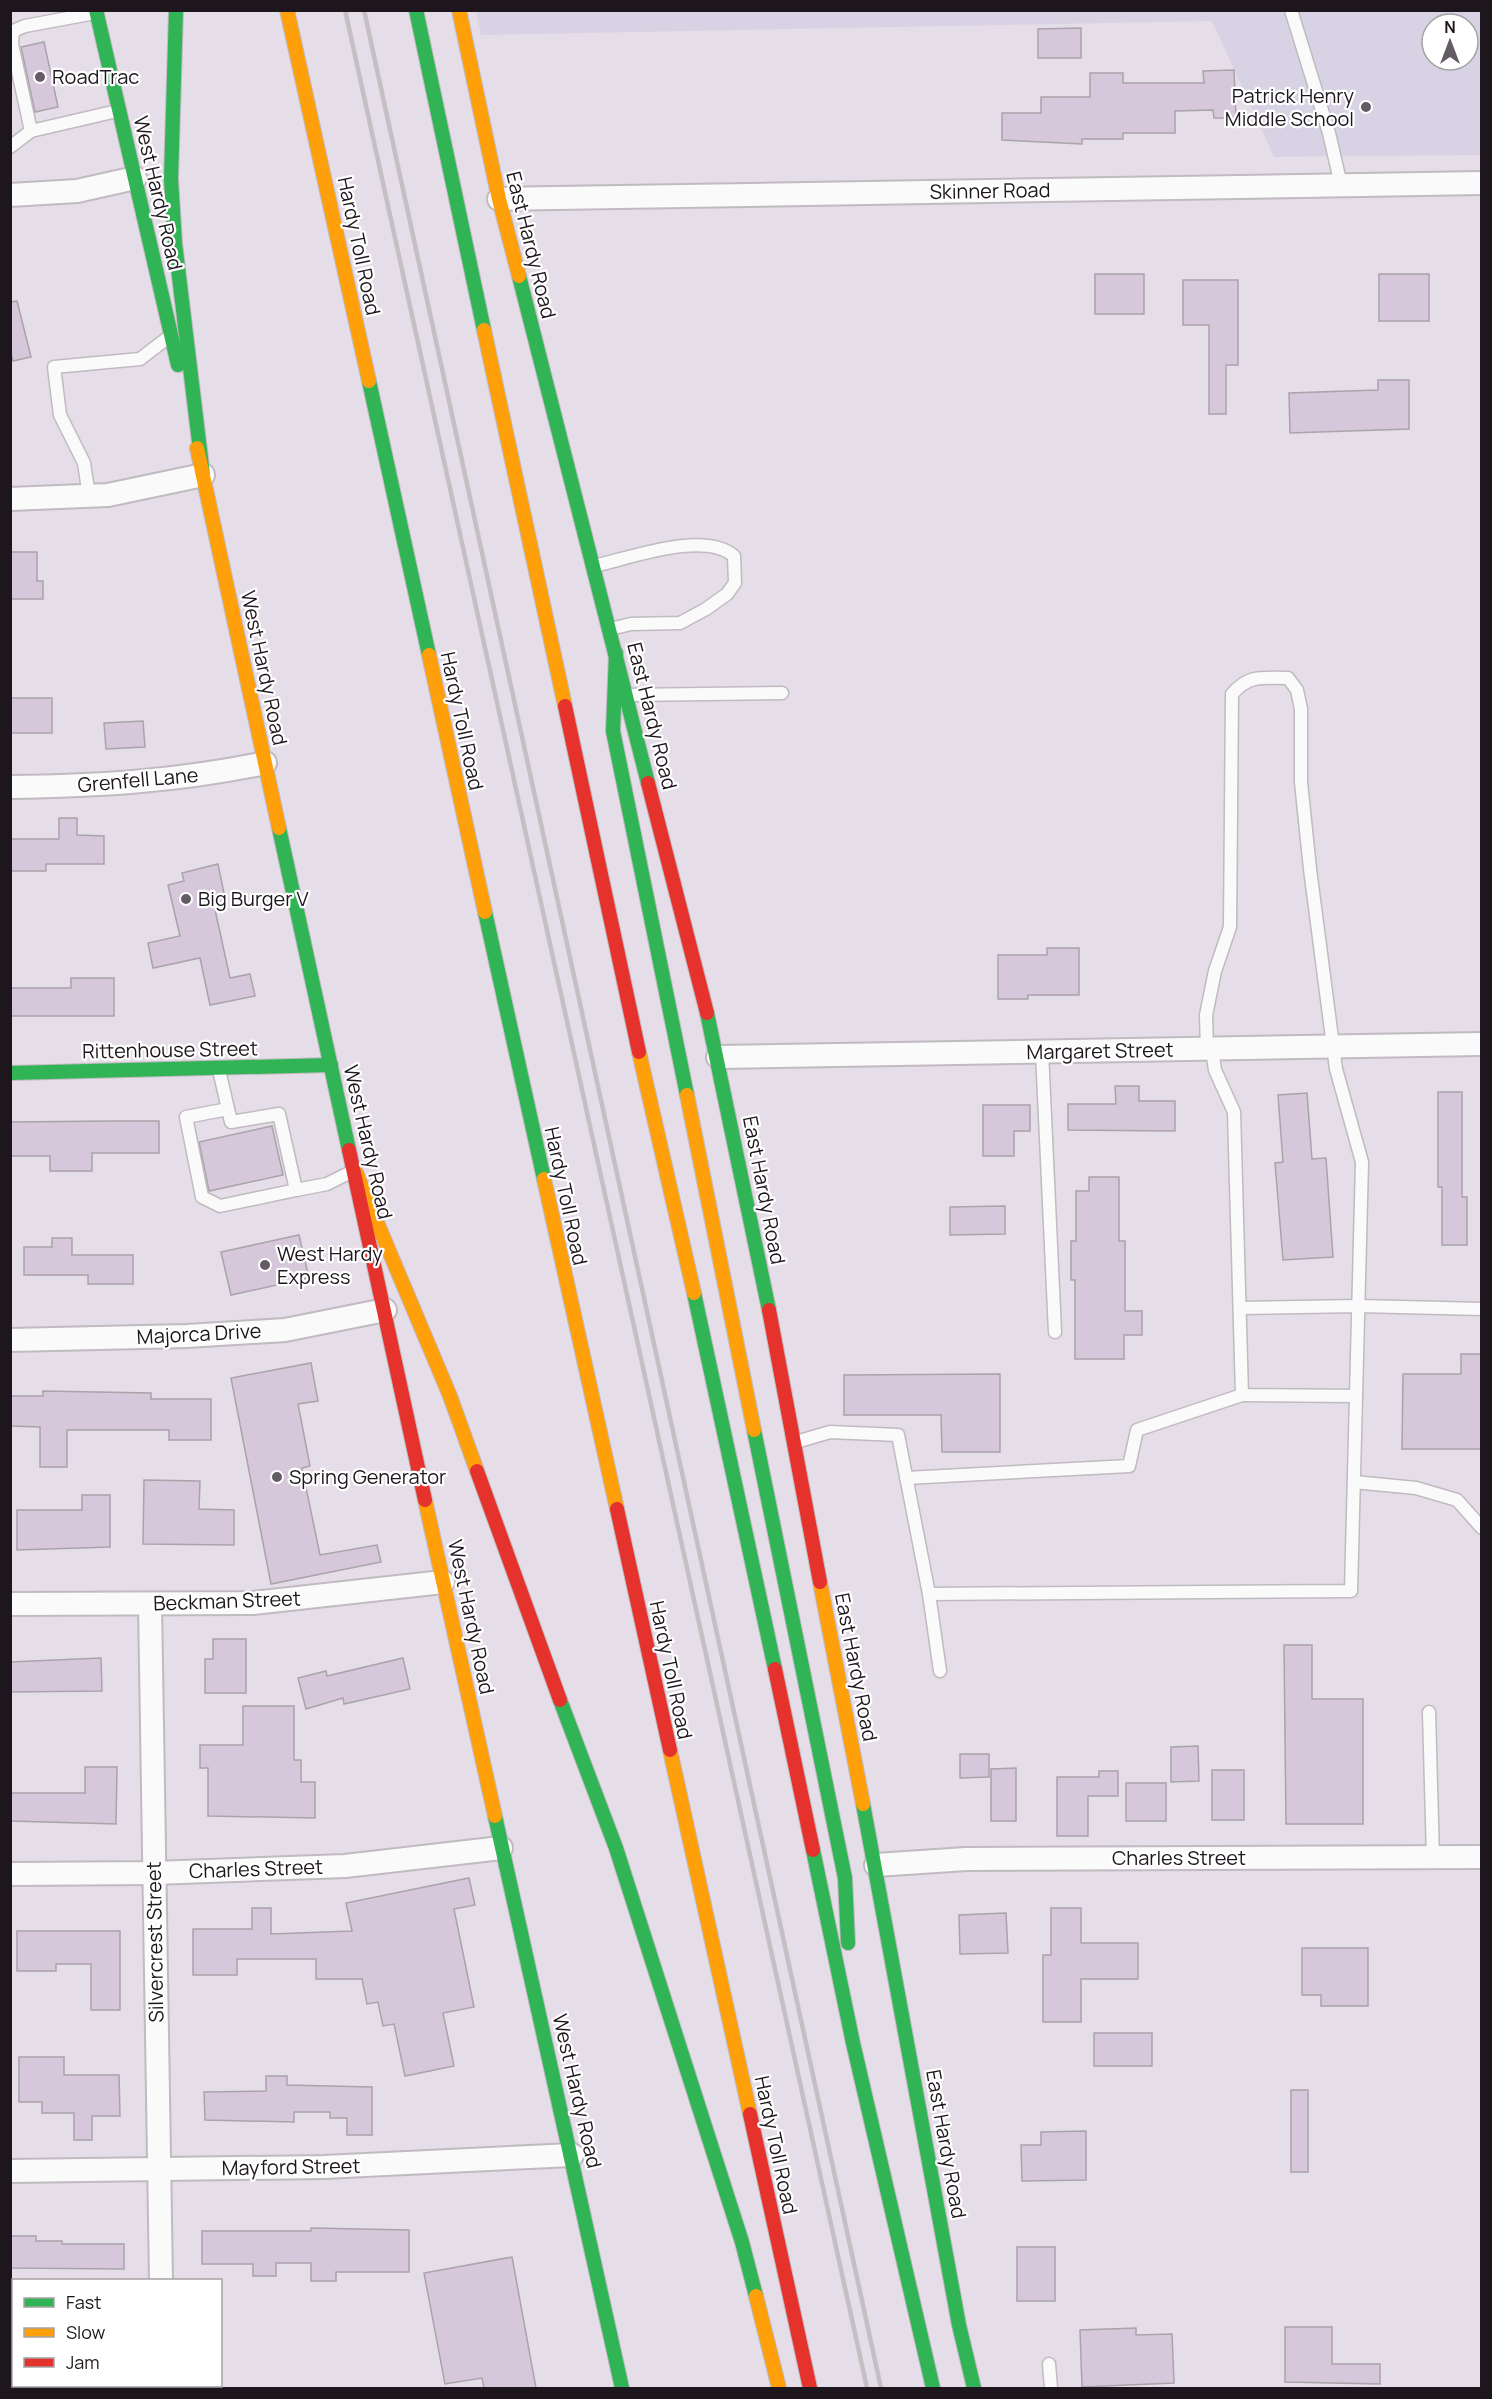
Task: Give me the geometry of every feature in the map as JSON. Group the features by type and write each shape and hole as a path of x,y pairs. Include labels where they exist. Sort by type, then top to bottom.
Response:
{"main road":[{"path":"176,10 171,115 173,200 203,475"},
{"name":"Hardy Toll Road","path":"287,10 810,2388"},
{"path":"416,10 650,1102 718,1404 853,2043 933,2388"},
{"name":"West Hardy Road","path":"97,12 203,475 501,1848 572,2155 622,2388"},
{"name":"East Hardy Road","path":"459,13 499,199 718,1057 795,1442 838,1685 876,1865 957,2313 974,2388"},
{"path":"616,653 613,731 845,1878 853,2043"},
{"name":"Rittenhouse Street","path":"10,1072 331,1065"},
{"path":"355,1170 450,1396 546,1664 616,1848 742,2242 779,2388"}],"street":[{"path":"11,191 77,191 135,178"},
{"name":"Skinner Road","path":"499,199 1482,183"},
{"path":"10,499 89,496 203,475"},
{"name":"Grenfell Lane","path":"10,787 126,784 216,774 265,763"},
{"name":"Margaret Street","path":"718,1057 1482,1044"},
{"name":"Majorca Drive","path":"10,1340 187,1336 285,1330 385,1310"},
{"name":"Beckman Street","path":"10,1604 150,1604 304,1600 443,1582"},
{"name":"Silvercrest Street","path":"150,1604 161,2279"},
{"name":"Charles Street","path":"10,1874 154,1873 345,1866 501,1848"},
{"name":"Charles Street","path":"876,1865 966,1859 1482,1857"},
{"name":"Mayford Street","path":"10,2171 335,2167 572,2155"}],"lane":[{"path":"459,13 475,10"},
{"path":"1291,10 1329,134 1341,185"},
{"path":"31,131 12,44 13,31 25,26 97,12"},
{"path":"10,147 31,131 119,111"},
{"path":"89,496 84,463 60,415 54,367 140,359 171,335"},
{"path":"593,566 665,549 698,545 717,547 734,556 735,583 727,594 706,609 680,623 631,624 610,629"},
{"path":"929,1594 1351,1591 1362,1162 1336,1069 1335,1047 1310,869 1302,782 1302,709 1297,690 1288,678 1243,681 1232,694 1230,927 1215,971 1206,1015 1215,1070 1234,1112 1242,1395"},
{"path":"626,696 782,693"},
{"path":"1042,1052 1055,1332"},
{"path":"219,1069 231,1122 279,1114 296,1190"},
{"path":"228,1109 186,1117 202,1197 220,1206 327,1185 355,1170"},
{"path":"1240,1308 1359,1306 1482,1309"},
{"path":"906,1478 1128,1466 1137,1430 1242,1395 1356,1396"},
{"path":"795,1442 830,1432 898,1435 929,1594 940,1671"},
{"path":"1354,1482 1416,1488 1457,1500 1482,1528"},
{"path":"1430,1712 1432,1857"},
{"path":"1049,2364 1051,2388"}],"shaded area":[{"name":"Patrick Henry Middle School","path":"476,11 1481,11 1481,155 1274,157 1212,21 481,35"}],"building":[{"path":"1081,28 1081,58 1038,58 1038,29"},
{"name":"RoadTrac","path":"44,42 58,107 35,112 21,47"},
{"path":"1234,70 1236,118 1214,118 1213,110 1175,111 1175,133 1123,133 1123,139 1082,139 1082,144 1002,140 1002,113 1041,113 1041,97 1090,97 1090,73 1123,73 1123,83 1204,83 1203,71"},
{"path":"1095,274 1144,274 1144,314 1095,314"},
{"path":"1379,274 1429,274 1429,321 1379,321"},
{"path":"1183,280 1238,280 1238,365 1226,365 1226,414 1209,414 1209,325 1183,325"},
{"path":"17,301 31,357 13,361 10,350 10,302"},
{"path":"1378,380 1409,380 1409,429 1290,433 1289,393 1378,390"},
{"path":"10,552 37,552 37,581 43,581 43,599 10,599"},
{"path":"10,698 52,698 52,733 10,733"},
{"path":"143,721 145,747 106,749 104,723"},
{"path":"59,818 77,818 77,835 104,836 104,864 46,864 46,871 10,871 10,839 59,839"},
{"path":"218,864 226,903 214,905 230,978 250,974 255,996 210,1005 200,958 153,968 148,943 180,936 168,885 184,881 182,873"},
{"path":"1047,948 1079,948 1079,995 1028,995 1028,999 998,999 998,955 1047,955"},
{"path":"71,978 114,978 114,1016 10,1016 10,988 71,988"},
{"path":"1115,1086 1139,1086 1139,1101 1175,1101 1175,1131 1068,1130 1068,1104 1116,1104"},
{"path":"1438,1092 1462,1092 1462,1197 1467,1197 1467,1245 1442,1245 1442,1187 1438,1187"},
{"path":"1307,1093 1312,1159 1326,1158 1333,1257 1283,1260 1275,1163 1283,1162 1278,1095"},
{"path":"983,1105 1030,1105 1030,1131 1014,1131 1014,1156 983,1156"},
{"path":"159,1121 159,1153 92,1153 92,1171 50,1171 50,1156 10,1156 10,1122"},
{"path":"272,1126 283,1175 209,1191 199,1142"},
{"path":"1089,1177 1119,1177 1119,1241 1125,1241 1125,1311 1142,1311 1142,1335 1124,1335 1124,1359 1075,1359 1075,1280 1071,1280 1071,1241 1076,1241 1076,1191 1089,1191"},
{"path":"1005,1206 1005,1234 950,1235 950,1207"},
{"name":"West Hardy Express","path":"299,1235 309,1278 231,1295 221,1252"},
{"path":"52,1238 72,1238 72,1255 133,1255 133,1284 88,1284 88,1275 24,1275 24,1247 52,1247"},
{"path":"1461,1354 1482,1354 1482,1449 1402,1449 1403,1374 1461,1374"},
{"name":"Spring Generator","path":"311,1363 318,1401 298,1404 310,1466 302,1468 320,1555 377,1545 381,1562 271,1584 231,1378"},
{"path":"1000,1374 1000,1452 942,1452 941,1415 844,1415 844,1375"},
{"path":"43,1391 151,1393 151,1399 211,1399 211,1440 169,1440 169,1430 67,1430 67,1467 40,1467 40,1427 10,1426 10,1396 43,1396"},
{"path":"144,1480 200,1481 199,1509 234,1510 234,1545 143,1544"},
{"path":"82,1495 110,1495 110,1547 17,1550 17,1510 82,1510"},
{"path":"213,1639 246,1639 246,1693 205,1693 205,1659 213,1659"},
{"path":"1284,1645 1312,1645 1312,1699 1363,1699 1363,1824 1286,1824"},
{"path":"101,1658 102,1691 10,1692 10,1662"},
{"path":"403,1658 410,1689 344,1704 343,1698 306,1709 298,1678 326,1671 327,1676"},
{"path":"243,1706 294,1706 294,1760 301,1760 301,1782 315,1782 315,1818 208,1816 208,1768 200,1768 200,1745 243,1745"},
{"path":"1198,1746 1199,1781 1171,1782 1171,1747"},
{"path":"960,1754 989,1754 989,1777 960,1778"},
{"path":"85,1767 117,1767 116,1824 10,1821 10,1793 85,1793"},
{"path":"1016,1768 1016,1821 991,1821 991,1769"},
{"path":"1212,1770 1244,1770 1244,1820 1212,1820"},
{"path":"1099,1771 1118,1771 1118,1796 1088,1796 1088,1836 1057,1836 1057,1777 1099,1777"},
{"path":"1126,1783 1166,1783 1166,1821 1126,1821"},
{"path":"469,1878 475,1905 454,1909 474,2007 443,2013 454,2066 405,2076 394,2024 383,2026 378,2002 367,2004 362,1979 316,1979 316,1959 237,1959 237,1975 193,1975 193,1929 252,1929 252,1908 271,1908 271,1934 352,1931 346,1903"},
{"path":"1051,1908 1081,1908 1081,1943 1138,1943 1138,1979 1081,1979 1081,2022 1043,2022 1043,1955 1051,1955"},
{"path":"1006,1913 1008,1953 960,1954 959,1915"},
{"path":"17,1931 120,1931 120,2010 91,2010 91,1964 56,1964 56,1971 17,1971"},
{"path":"1302,1948 1368,1948 1368,2006 1321,2006 1321,1995 1302,1995"},
{"path":"1094,2033 1152,2033 1152,2066 1094,2066"},
{"path":"19,2057 64,2057 64,2075 119,2075 120,2116 92,2116 92,2140 74,2140 74,2113 42,2113 42,2102 19,2102"},
{"path":"266,2076 287,2076 287,2085 372,2087 372,2135 347,2135 347,2118 330,2118 330,2112 294,2112 294,2122 205,2120 204,2092 266,2091"},
{"path":"1291,2090 1308,2090 1308,2172 1291,2172"},
{"path":"1086,2131 1086,2180 1022,2181 1021,2145 1041,2145 1041,2132"},
{"path":"311,2228 409,2230 409,2272 336,2272 336,2281 311,2281 311,2263 276,2263 276,2276 253,2276 253,2264 202,2264 202,2231 311,2231"},
{"path":"10,2236 36,2236 36,2241 62,2241 62,2244 124,2244 124,2269 10,2268"},
{"path":"1017,2247 1055,2247 1055,2301 1017,2301"},
{"path":"512,2257 536,2388 484,2388 482,2378 445,2384 424,2273"},
{"path":"1285,2327 1332,2327 1332,2364 1380,2364 1380,2384 1285,2382"},
{"path":"1136,2328 1136,2335 1172,2334 1174,2383 1082,2387 1080,2330"}],"railway":[{"path":"345,10 867,2388"},
{"path":"364,10 881,2388"}],"traffic: fast":[{"path":"96,10 178,365"},
{"path":"176,10 171,179 175,243 203,475"},
{"path":"416,10 484,330"},
{"path":"519,276 648,783"},
{"path":"369,381 429,655"},
{"path":"616,653 613,731 687,1095"},
{"path":"279,828 349,1150"},
{"path":"485,912 544,1179"},
{"path":"707,1013 769,1310"},
{"path":"10,1073 331,1065"},
{"path":"694,1293 775,1669"},
{"path":"754,1430 845,1878 848,1943"},
{"path":"560,1700 616,1848 742,2242 756,2296"},
{"path":"863,1804 959,2325 974,2388"},
{"path":"495,1816 622,2388"},
{"path":"813,1850 853,2043 933,2388"}],"traffic: slow":[{"path":"287,10 369,381"},
{"path":"459,10 499,199 519,276"},
{"path":"484,330 565,706"},
{"path":"197,448 279,828"},
{"path":"429,655 485,912"},
{"path":"639,1052 694,1293"},
{"path":"687,1095 754,1430"},
{"path":"355,1170 450,1396 477,1471"},
{"path":"544,1179 617,1509"},
{"path":"425,1500 495,1816"},
{"path":"820,1582 863,1804"},
{"path":"670,1750 750,2114"},
{"path":"756,2296 779,2388"}],"traffic: jam":[{"path":"565,706 639,1052"},
{"path":"648,783 707,1013"},
{"path":"349,1150 425,1500"},
{"path":"769,1310 820,1582"},
{"path":"477,1471 560,1700"},
{"path":"617,1509 670,1750"},
{"path":"775,1669 813,1850"},
{"path":"750,2114 810,2388"}],"place":[{"name":"RoadTrac","path":"40,77"},
{"name":"Patrick Henry Middle School","path":"1366,107"},
{"name":"Big Burger V","path":"186,899"},
{"name":"West Hardy Express","path":"265,1265"},
{"name":"Spring Generator","path":"277,1477"}]}
